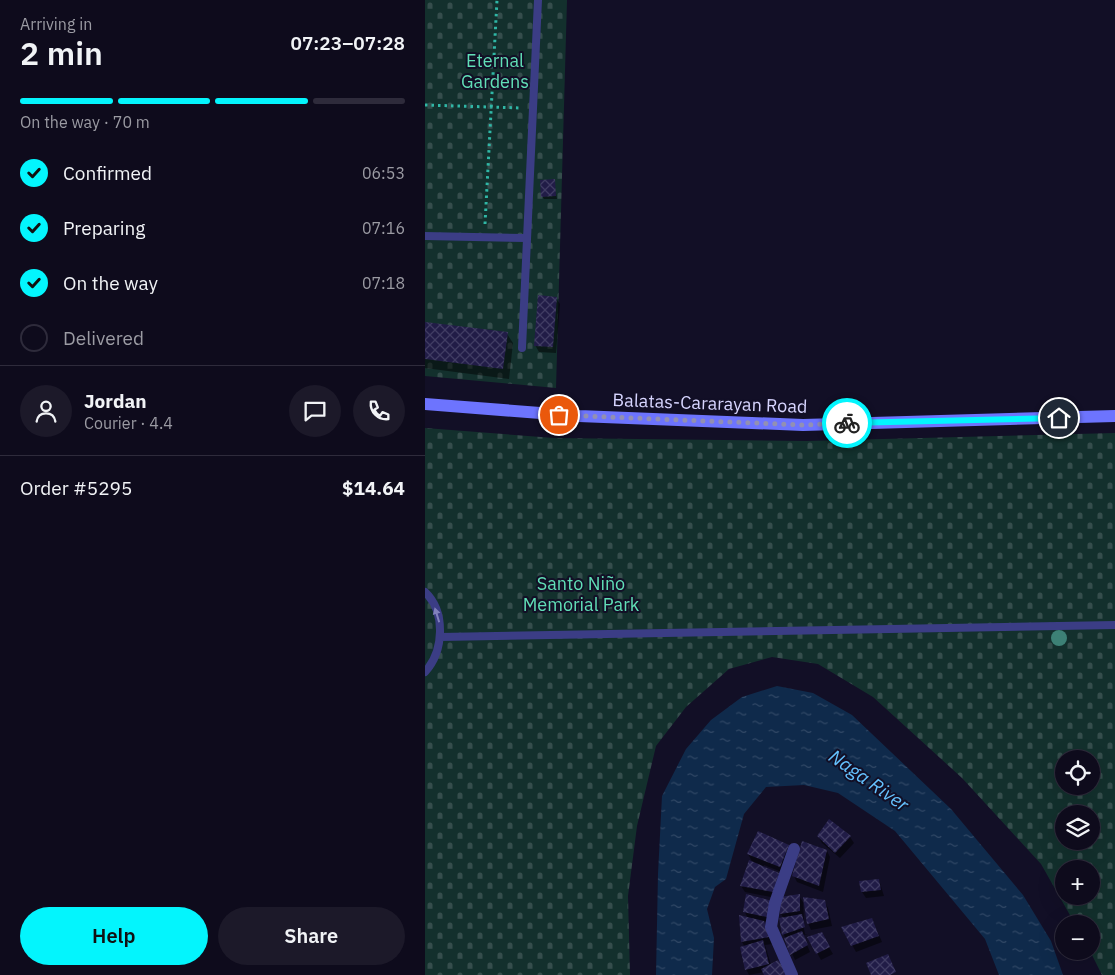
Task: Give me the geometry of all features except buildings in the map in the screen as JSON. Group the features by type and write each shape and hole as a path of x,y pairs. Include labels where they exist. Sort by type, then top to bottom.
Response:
{"main road":[{"name":"Balatas-Cararayan Road","path":"425,404 579,416 803,425 1115,416"}],"street":[{"path":"792,975 771,926 775,903 794,849"}],"lane":[{"path":"522,348 538,0"},
{"path":"425,236 527,238"},
{"path":"425,592 438,615 441,637 436,654 425,672"},
{"path":"441,637 1115,625"}],"path":[{"path":"484,237 493,107 497,0"},
{"path":"425,105 532,108"}],"green space":[{"name":"Eternal Gardens","path":"425,0 567,0 556,388 425,376"},
{"name":"Santo Niño Memorial Park","path":"425,428 554,438 806,441 1115,433 1115,975 1102,975 1094,960 1100,960 1100,915 1070,915 1064,905 1100,905 1100,860 1055,860 1055,889 1041,864 962,778 873,697 818,664 772,657 729,669 686,707 656,746 637,826 628,896 630,975 425,975"}],"water":[{"name":"Naga River","path":"777,686 813,693 852,715 951,809 1023,895 1051,941 1055,952 1055,960 1058,960 1063,975 999,975 985,939 895,831 838,793 804,785 766,787 744,814 726,879 715,887 707,909 714,938 712,975 656,975 662,796 686,749 711,720 742,697"}],"way so far":[{"path":"559,415 803,425 847,423"}],"route":[{"path":"847,423 1059,418"}]}
